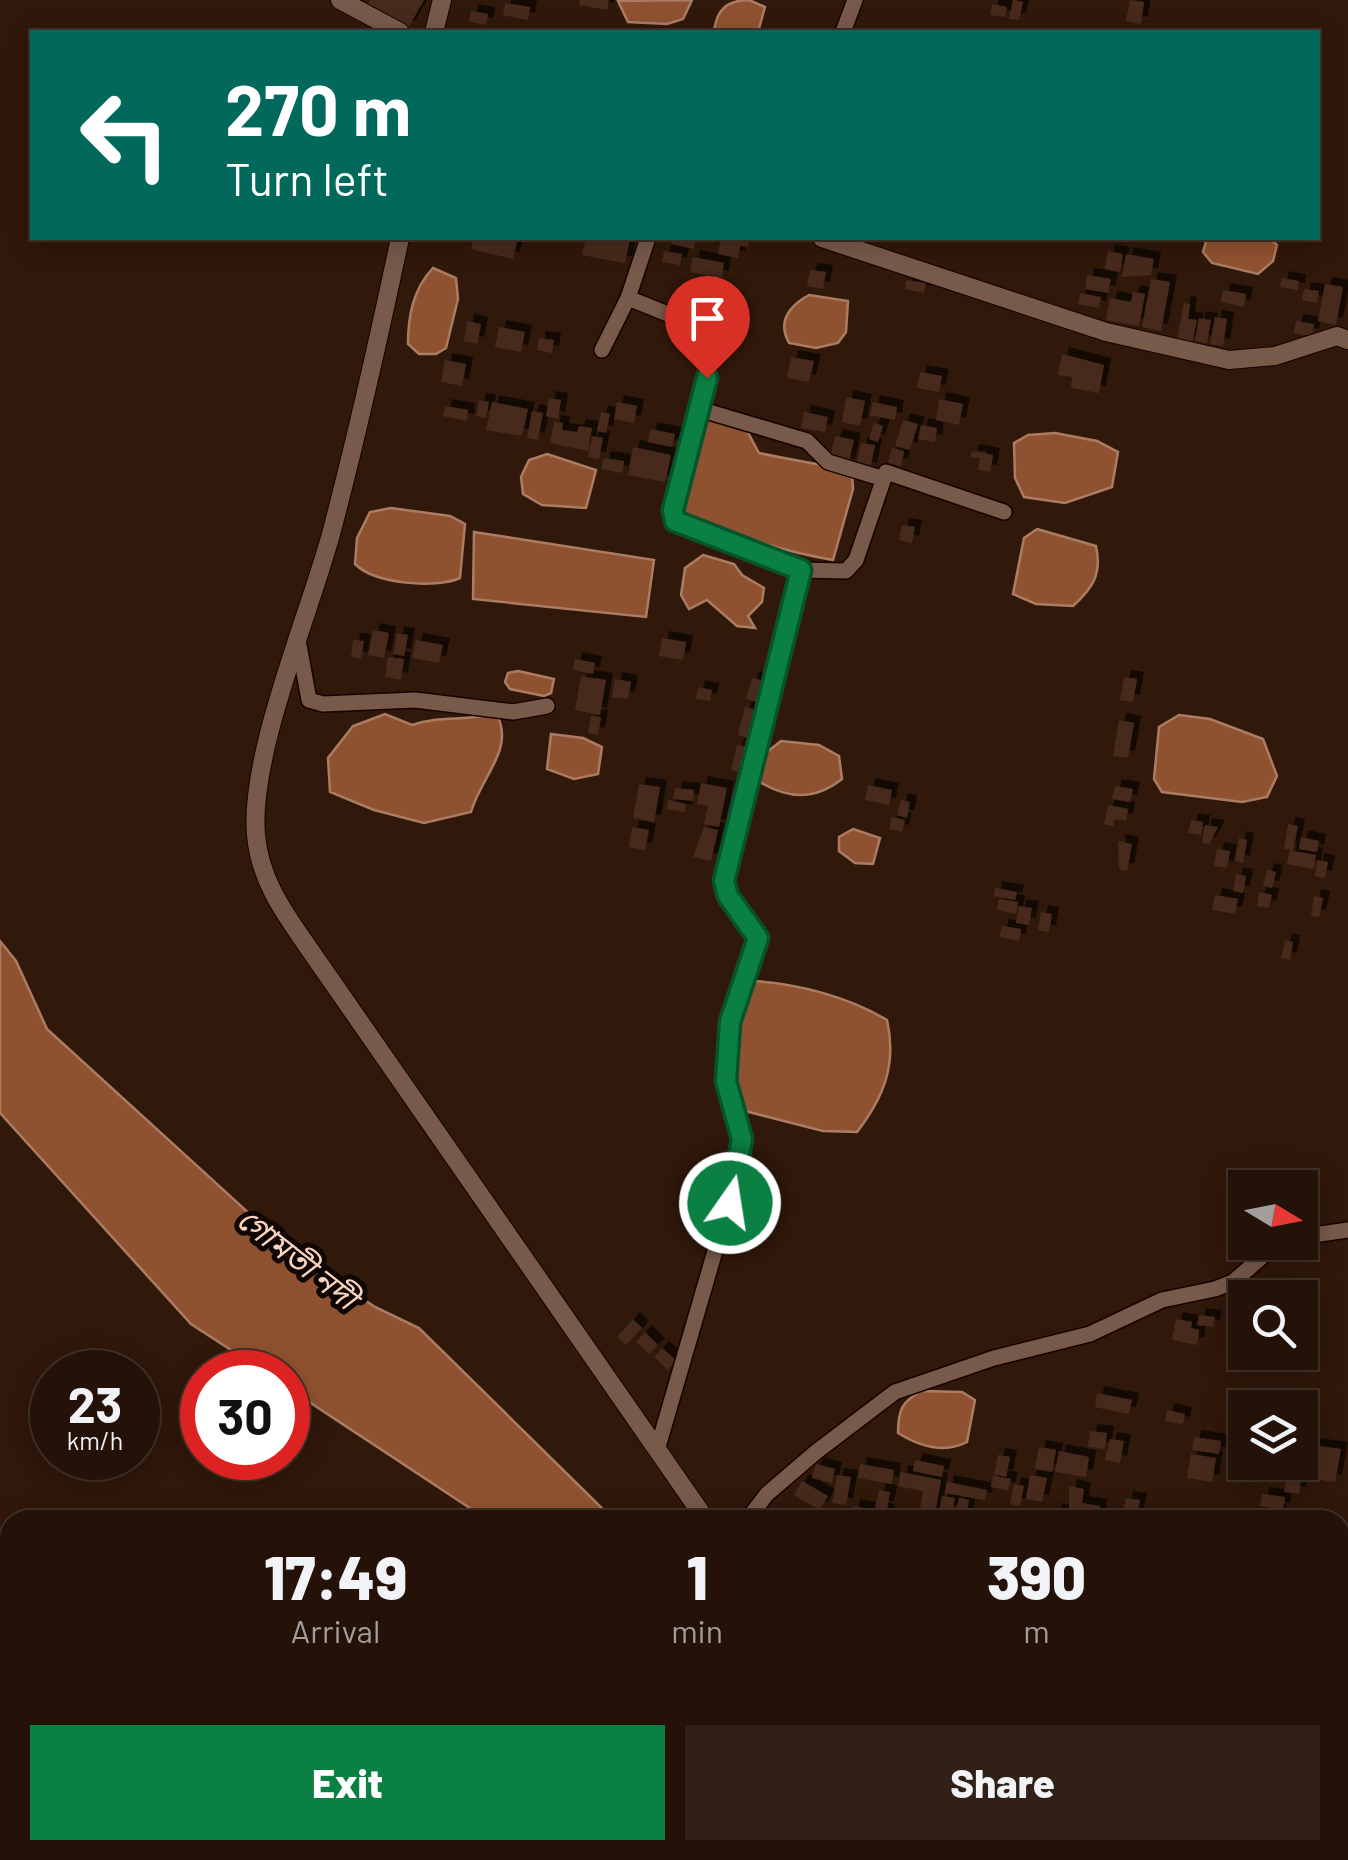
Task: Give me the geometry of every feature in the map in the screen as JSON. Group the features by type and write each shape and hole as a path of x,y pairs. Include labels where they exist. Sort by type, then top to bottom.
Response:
{"street":[{"path":"340,0 396,30"},
{"path":"434,30 442,0"},
{"path":"845,30 854,0"},
{"path":"400,240 365,402 299,644 268,740 256,810 256,836 270,890 700,1510"},
{"path":"602,350 628,298 647,240"},
{"path":"828,240 1106,332 1229,360 1275,356 1336,336 1348,340"},
{"path":"628,298 712,335 715,346 673,510 675,521 801,570 846,571 856,560 886,472 925,482 1004,512"},
{"path":"699,409 808,441 828,462 881,478"},
{"path":"658,1446 740,1166 742,1139 726,1081 730,1022 758,938 728,896 724,881 801,570"},
{"path":"299,644 309,700 324,704 415,700 512,712 547,706"},
{"path":"1318,1234 1348,1230"},
{"path":"755,1510 767,1494 816,1452 895,1392 994,1358 1090,1334 1162,1300 1233,1282 1258,1260"}],"water":[{"path":"692,0 683,19 667,24 628,22 618,1"},
{"path":"749,0 765,7 759,30 714,30 717,18 734,2"},
{"path":"1206,240 1271,240 1277,245 1273,261 1258,274 1212,263 1203,252"},
{"path":"433,268 456,278 458,299 446,348 436,354 419,354 408,344 411,313 416,294"},
{"path":"809,295 848,301 846,332 838,343 816,348 789,343 784,328 787,315"},
{"path":"700,417 745,427 759,453 852,471 853,489 833,560 755,541 680,510"},
{"path":"1055,433 1097,441 1118,452 1112,487 1065,503 1024,497 1015,478 1014,443 1028,435"},
{"path":"547,454 596,470 586,508 542,505 523,494 521,477 529,460"},
{"path":"391,508 450,516 465,524 460,578 406,583 376,576 355,564 357,538 370,512"},
{"path":"1037,529 1096,546 1098,565 1094,580 1073,606 1036,604 1013,594 1024,538"},
{"path":"474,532 654,560 646,617 473,599"},
{"path":"703,555 734,564 742,575 764,588 762,602 748,616 755,628 737,626 707,600 689,609 681,595 685,568"},
{"path":"518,671 554,679 551,693 544,696 510,689 505,682 508,673"},
{"path":"496,713 501,726 500,751 471,812 424,823 374,810 330,792 328,758 353,726 385,714 412,725"},
{"path":"1179,715 1210,719 1263,739 1277,776 1267,797 1242,802 1162,792 1154,779 1159,727"},
{"path":"551,734 583,738 602,747 598,774 574,779 547,769"},
{"path":"781,741 819,745 839,756 842,779 821,791 801,795 758,781 763,755"},
{"path":"853,829 880,838 873,864 855,863 839,851 839,837"},
{"name":"গোমতী নদী","path":"0,941 16,961 47,1029 286,1247 375,1307 419,1328 604,1510 473,1510 310,1403 310,1350 231,1350 191,1324 0,1113"},
{"path":"752,981 822,993 887,1020 890,1051 886,1079 857,1132 823,1131 741,1110 733,1075 733,1045"},
{"path":"922,1391 962,1392 975,1400 967,1442 932,1447 898,1433 902,1407"}],"building":[{"path":"370,0 424,0 408,28 367,5"},
{"path":"580,0 609,0 607,10 579,5"},
{"path":"1013,0 1023,2 1019,20 1009,19"},
{"path":"1130,0 1144,2 1141,24 1126,21"},
{"path":"505,3 530,7 528,20 503,15"},
{"path":"992,4 1007,7 1005,17 990,15"},
{"path":"471,11 488,14 486,25 469,22"},
{"path":"473,240 518,240 513,259 471,249"},
{"path":"586,240 630,240 625,263 582,255"},
{"path":"672,240 696,240 694,249 671,244"},
{"path":"721,240 750,240 748,247 740,246 738,258 718,254"},
{"path":"664,251 682,254 680,265 662,262"},
{"path":"1108,251 1123,254 1120,272 1105,269"},
{"path":"1126,254 1154,259 1151,275 1122,277"},
{"path":"693,257 724,263 722,278 690,272"},
{"path":"810,270 826,272 823,289 807,286"},
{"path":"1087,275 1111,279 1108,293 1085,289"},
{"path":"1282,278 1299,281 1298,290 1280,287"},
{"path":"1151,279 1170,282 1161,331 1142,327"},
{"path":"906,280 926,283 924,293 905,289"},
{"path":"1325,284 1343,287 1336,325 1318,321"},
{"path":"1304,289 1319,291 1317,303 1302,300"},
{"path":"1223,290 1246,294 1244,307 1221,302"},
{"path":"1133,292 1145,294 1139,326 1106,320 1110,298 1131,302"},
{"path":"1080,293 1101,297 1099,308 1078,304"},
{"path":"1184,303 1190,304 1188,319 1197,320 1192,343 1177,341"},
{"path":"1215,317 1227,319 1223,346 1210,344"},
{"path":"1199,318 1211,320 1207,343 1195,341"},
{"path":"467,321 481,324 477,344 464,341"},
{"path":"1296,321 1314,324 1312,336 1294,333"},
{"path":"499,327 525,332 521,352 495,347"},
{"path":"539,338 554,340 552,353 537,350"},
{"path":"1062,354 1104,365 1099,393 1071,388 1072,377 1058,375"},
{"path":"791,357 814,361 809,382 787,378"},
{"path":"445,360 466,364 462,386 441,382"},
{"path":"920,372 942,376 939,392 917,388"},
{"path":"846,397 865,401 860,426 842,422"},
{"path":"549,398 561,400 558,419 546,416"},
{"path":"939,399 963,404 959,425 936,420"},
{"path":"479,400 489,402 486,418 476,416"},
{"path":"492,402 528,409 522,436 486,430"},
{"path":"617,402 637,406 634,423 614,419"},
{"path":"873,402 897,407 895,420 870,415"},
{"path":"445,406 468,410 467,421 443,416"},
{"path":"532,411 543,413 538,440 527,438"},
{"path":"601,412 610,414 606,433 597,431"},
{"path":"804,412 828,417 825,432 801,428"},
{"path":"903,420 918,424 910,450 895,446"},
{"path":"554,422 563,423 562,430 592,428 588,451 550,443"},
{"path":"874,423 883,426 878,442 869,439"},
{"path":"921,425 937,428 935,442 918,439"},
{"path":"650,429 675,434 672,447 648,442"},
{"path":"592,436 603,438 599,459 588,457"},
{"path":"835,436 854,440 848,466 829,462"},
{"path":"861,443 875,445 870,470 856,467"},
{"path":"633,447 671,455 665,482 628,475"},
{"path":"892,448 904,451 901,466 888,463"},
{"path":"972,451 993,455 990,472 978,470 980,458 970,457"},
{"path":"604,458 624,461 622,473 601,469"},
{"path":"902,525 915,527 912,543 899,540"},
{"path":"373,630 389,633 384,658 368,655"},
{"path":"397,633 408,635 404,656 393,654"},
{"path":"662,638 686,642 683,660 659,656"},
{"path":"353,640 364,641 361,659 351,657"},
{"path":"416,640 443,645 439,663 412,658"},
{"path":"388,657 404,659 401,680 385,677"},
{"path":"575,659 595,663 593,674 573,670"},
{"path":"581,676 606,680 600,715 575,710"},
{"path":"1124,677 1137,679 1133,702 1120,700"},
{"path":"752,678 761,680 756,702 746,699"},
{"path":"615,679 631,682 628,699 612,697"},
{"path":"698,687 712,690 710,701 696,699"},
{"path":"745,707 758,710 752,739 738,735"},
{"path":"591,716 601,717 598,735 588,733"},
{"path":"1119,720 1134,723 1128,758 1113,756"},
{"path":"737,745 748,747 742,773 731,770"},
{"path":"701,783 727,788 719,827 704,824 708,806 697,804"},
{"path":"639,784 660,787 654,822 633,818"},
{"path":"868,785 892,790 889,805 865,800"},
{"path":"1115,786 1133,789 1130,802 1112,799"},
{"path":"675,788 694,790 693,801 673,799"},
{"path":"668,800 686,804 685,812 667,809"},
{"path":"901,800 910,802 907,818 897,815"},
{"path":"1108,805 1128,809 1126,821 1115,819 1113,826 1104,824"},
{"path":"892,817 905,820 902,832 889,829"},
{"path":"1191,820 1203,822 1201,835 1188,833"},
{"path":"1288,824 1298,826 1293,851 1316,855 1314,869 1287,864 1290,850 1284,849"},
{"path":"1205,825 1218,827 1209,844 1202,843"},
{"path":"632,827 649,830 645,850 629,847"},
{"path":"704,827 718,830 711,861 693,857"},
{"path":"1301,837 1319,841 1317,852 1299,849"},
{"path":"1239,838 1247,840 1243,863 1235,861"},
{"path":"1118,841 1132,844 1127,871 1119,869"},
{"path":"1217,849 1230,851 1227,868 1214,866"},
{"path":"1317,860 1328,862 1325,878 1315,876"},
{"path":"1267,870 1276,872 1272,888 1263,886"},
{"path":"1236,874 1246,876 1243,893 1233,891"},
{"path":"995,888 1017,892 1015,900 994,896"},
{"path":"1259,892 1272,895 1269,908 1257,906"},
{"path":"1215,895 1238,899 1235,914 1212,910"},
{"path":"1314,896 1323,898 1319,917 1311,916"},
{"path":"999,899 1018,902 1016,914 997,910"},
{"path":"1019,906 1032,908 1029,925 1016,923"},
{"path":"1041,912 1052,914 1049,932 1038,930"},
{"path":"1002,926 1021,929 1019,941 999,937"},
{"path":"1285,940 1293,942 1290,960 1281,958"},
{"path":"1199,1315 1215,1317 1213,1327 1197,1325"},
{"path":"633,1319 642,1328 626,1345 617,1337"},
{"path":"1176,1319 1192,1322 1191,1328 1199,1330 1197,1345 1172,1340"},
{"path":"645,1332 658,1345 649,1354 636,1342"},
{"path":"662,1348 676,1360 668,1370 654,1357"},
{"path":"1097,1393 1132,1400 1129,1414 1095,1407"},
{"path":"1167,1410 1185,1414 1183,1424 1165,1421"},
{"path":"1090,1431 1107,1433 1105,1449 1088,1447"},
{"path":"1194,1437 1221,1441 1219,1454 1192,1450"},
{"path":"1110,1439 1124,1441 1120,1463 1105,1460"},
{"path":"1318,1446 1341,1449 1335,1482 1318,1480"},
{"path":"1039,1447 1056,1450 1052,1472 1035,1469"},
{"path":"1059,1451 1089,1457 1086,1477 1055,1472"},
{"path":"1191,1454 1216,1458 1212,1482 1187,1478"},
{"path":"998,1455 1010,1457 1006,1477 994,1474"},
{"path":"915,1460 944,1466 942,1477 913,1471"},
{"path":"816,1464 835,1469 832,1483 812,1478"},
{"path":"860,1464 894,1470 892,1484 858,1478"},
{"path":"901,1472 941,1480 936,1510 920,1510 923,1491 898,1486"},
{"path":"837,1475 851,1477 846,1505 832,1503"},
{"path":"1030,1475 1047,1478 1042,1502 1026,1499"},
{"path":"993,1476 1011,1479 1008,1490 991,1487"},
{"path":"1286,1480 1301,1480 1299,1494 1284,1492"},
{"path":"802,1481 828,1496 820,1510 794,1495"},
{"path":"947,1482 987,1490 985,1500 945,1493"},
{"path":"1014,1484 1024,1486 1020,1506 1010,1504"},
{"path":"1069,1486 1084,1489 1082,1503 1100,1506 1100,1510 1069,1510"},
{"path":"879,1490 890,1492 887,1509 875,1507"},
{"path":"1262,1494 1285,1497 1283,1510 1260,1506"},
{"path":"942,1496 955,1498 953,1510 939,1510"},
{"path":"959,1498 969,1500 967,1510 956,1510"},
{"path":"1126,1498 1140,1500 1138,1510 1124,1510"}],"route":[{"path":"707,378 673,510 675,521 683,528 801,570 724,881 728,896 756,929 758,938 730,1022 726,1081 742,1139 740,1166 730,1203"}]}
